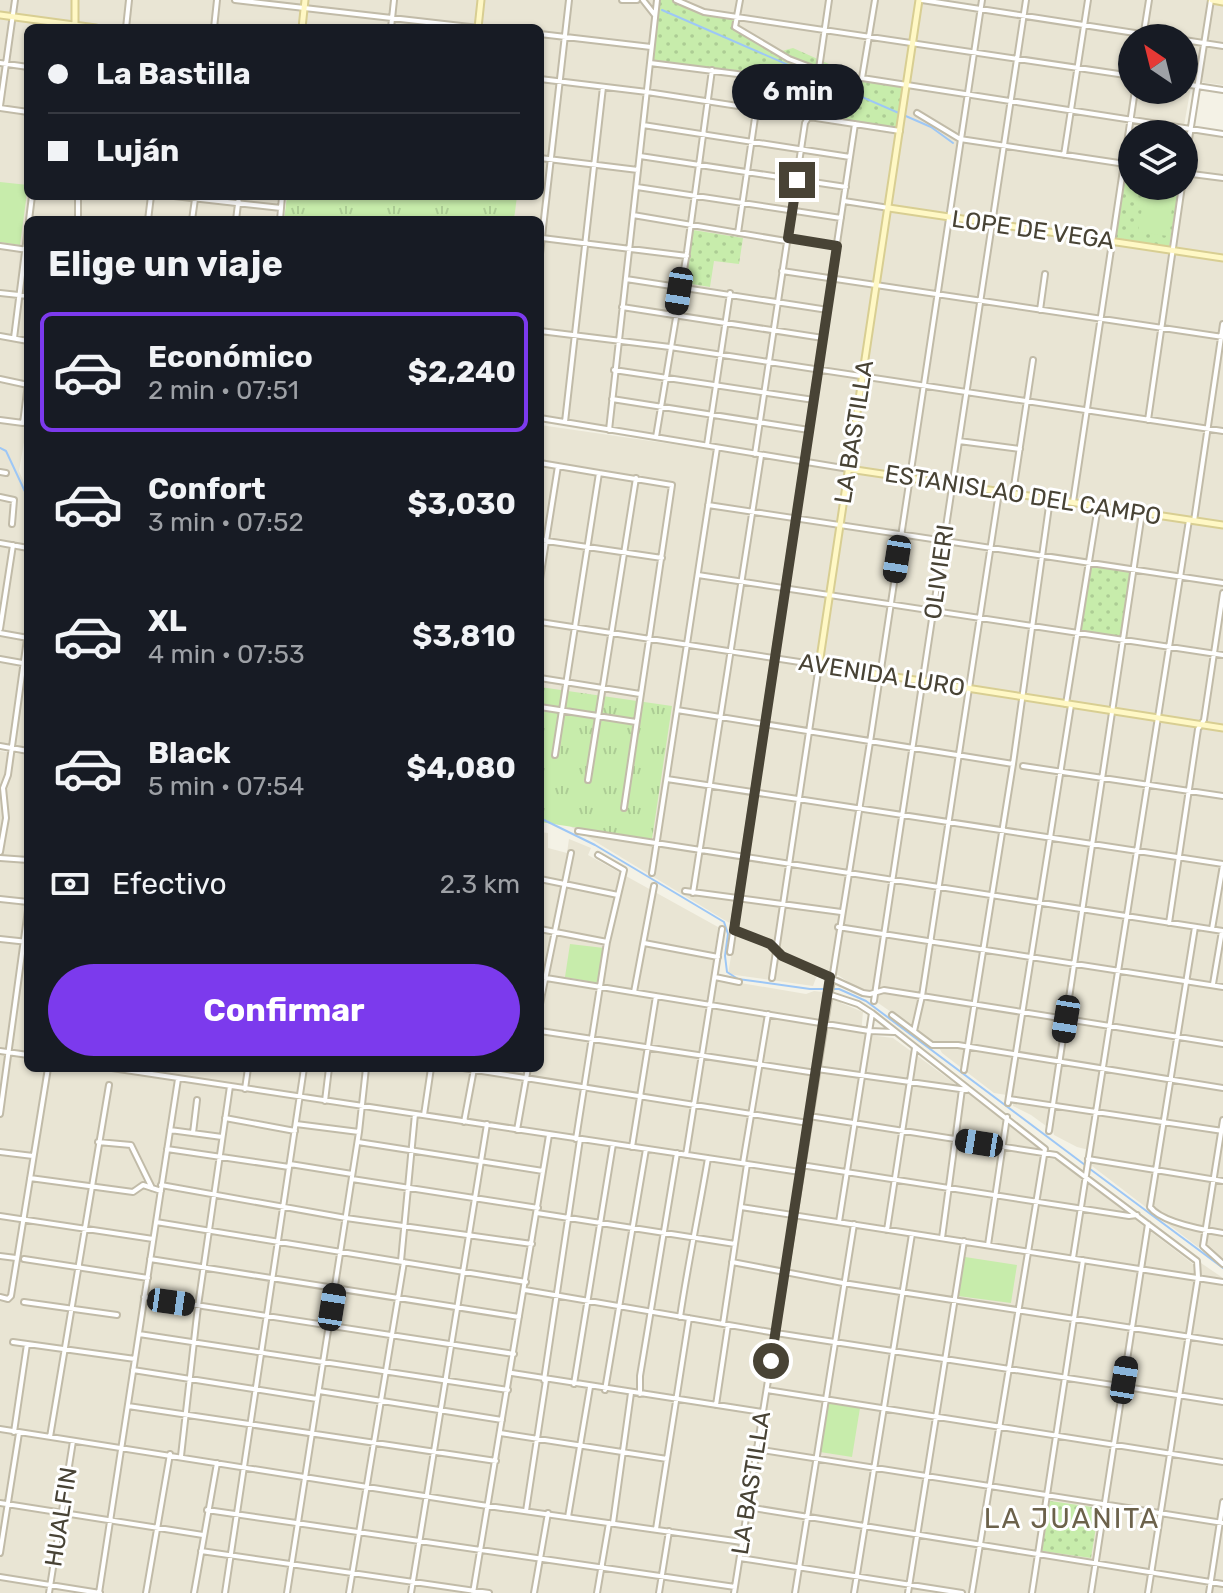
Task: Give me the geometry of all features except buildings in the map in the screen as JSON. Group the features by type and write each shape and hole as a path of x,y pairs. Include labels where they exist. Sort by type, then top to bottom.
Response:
{"street":[{"path":"15,0 3,64 0,107 24,111"},
{"path":"75,0 75,24"},
{"path":"126,24 129,0"},
{"path":"214,24 217,0"},
{"path":"235,0 305,4 444,24"},
{"path":"391,24 394,0"},
{"path":"479,24 481,0"},
{"path":"544,216 569,0"},
{"path":"622,0 640,0 655,15"},
{"path":"609,430 657,0"},
{"path":"676,0 704,12 1118,74"},
{"path":"740,0 735,27 818,72"},
{"path":"755,454 805,123 817,82 829,0"},
{"path":"875,0 862,78 1123,120"},
{"path":"921,0 1118,31"},
{"name":"LA BASTILLA","path":"772,978 921,0"},
{"path":"830,977 870,742 982,0"},
{"name":"OLIVIERI","path":"874,1001 1026,0"},
{"path":"1064,155 1088,0"},
{"path":"1145,24 1149,0"},
{"path":"1198,79 1211,0 1223,2"},
{"path":"302,24 305,4"},
{"path":"0,15 58,24"},
{"path":"544,34 651,47"},
{"path":"1198,42 1223,46"},
{"path":"650,63 759,76 761,79 738,233"},
{"path":"3,64 24,67"},
{"path":"656,437 687,256 712,70"},
{"path":"544,79 900,131"},
{"path":"1198,86 1223,90"},
{"path":"565,422 603,87"},
{"path":"917,113 960,139 1118,163"},
{"path":"730,952 855,124"},
{"path":"643,125 850,157"},
{"path":"1198,130 1223,134"},
{"path":"640,156 846,187"},
{"path":"544,159 638,170"},
{"path":"1198,174 1223,178"},
{"path":"637,187 841,218"},
{"path":"216,200 281,208"},
{"path":"236,216 238,200"},
{"path":"280,216 282,200"},
{"path":"1073,502 1118,200"},
{"path":"1148,420 1180,200"},
{"name":"LOPE DE VEGA","path":"844,201 1223,258"},
{"path":"633,215 837,246"},
{"path":"544,238 687,256"},
{"path":"0,246 24,250"},
{"path":"14,338 24,269"},
{"path":"782,271 1222,337"},
{"path":"1040,310 1045,274"},
{"path":"626,279 828,310"},
{"path":"0,293 24,296"},
{"path":"707,445 730,293"},
{"path":"622,307 823,338"},
{"path":"1073,1258 1223,324"},
{"path":"544,331 670,347 1223,431"},
{"path":"0,336 24,340"},
{"path":"1013,493 1033,360"},
{"path":"614,370 814,400"},
{"path":"0,379 24,384"},
{"path":"612,399 809,430"},
{"path":"0,420 23,423 24,415"},
{"name":"ESTANISLAO DEL CAMPO","path":"544,419 761,456 1223,525"},
{"path":"959,441 1020,449"},
{"path":"652,873 717,448"},
{"path":"693,893 761,456"},
{"path":"544,464 673,486 624,808"},
{"path":"544,535 558,466"},
{"path":"555,755 599,473"},
{"path":"588,780 636,478"},
{"path":"914,1031 922,996 999,491"},
{"path":"0,497 14,500 12,524"},
{"path":"964,1070 985,949 1051,499"},
{"path":"708,505 1223,583"},
{"path":"1098,506 1077,632 1061,771 1008,1101 1222,1131"},
{"path":"1049,1131 1142,513"},
{"path":"544,540 662,558"},
{"path":"0,543 24,547"},
{"path":"13,545 0,631 24,635"},
{"path":"698,575 1223,655"},
{"path":"1169,923 1198,729 1223,593"},
{"name":"AVENIDA LURO","path":"544,623 1223,728"},
{"path":"0,659 24,663"},
{"path":"0,852 6,818 3,788 8,775 24,674"},
{"path":"544,679 641,695"},
{"path":"544,708 637,722"},
{"path":"677,710 1013,764"},
{"path":"0,746 24,750"},
{"path":"1023,766 1223,796"},
{"path":"667,779 1223,864 1212,929"},
{"path":"578,831 1222,931 1213,985"},
{"path":"544,969 571,853"},
{"path":"526,1511 584,1087 607,942 624,870 598,855"},
{"path":"0,858 24,860"},
{"path":"544,880 618,895"},
{"path":"634,992 654,886"},
{"path":"685,891 841,912"},
{"path":"0,899 24,902"},
{"path":"838,927 1223,987"},
{"path":"1195,927 1151,1209 1161,1216 1223,1233"},
{"path":"686,1155 722,929"},
{"path":"544,930 607,942"},
{"path":"734,930 776,948 782,956 867,994 884,990 1223,1044"},
{"path":"0,939 24,942"},
{"path":"644,943 718,957"},
{"path":"0,1114 24,949"},
{"path":"544,977 869,1031 894,1032"},
{"path":"715,977 739,982"},
{"name":"LA BASTILLA","path":"734,1590 830,977"},
{"path":"828,994 858,1004 872,1013 963,1088"},
{"path":"632,1147 656,996"},
{"path":"839,1222 872,1013"},
{"path":"716,1405 751,1114 768,1014"},
{"path":"892,1015 934,1045 970,1047 1223,1088"},
{"path":"544,1032 759,1065 963,1088 1043,1144 1045,1153 972,1593"},
{"path":"887,1230 915,1048"},
{"path":"0,1051 24,1054"},
{"path":"0,1297 8,1299 11,1296 47,1072"},
{"path":"144,1072 686,1155 846,1172 1137,1215"},
{"path":"245,1089 247,1072"},
{"path":"225,1593 303,1072"},
{"path":"325,1101 329,1072"},
{"path":"287,1593 358,1142 366,1072"},
{"path":"424,1115 430,1072"},
{"path":"464,1122 473,1072"},
{"path":"490,1072 808,1123"},
{"path":"517,1130 527,1072"},
{"path":"0,1577 100,1593 178,1079"},
{"path":"50,1437 109,1085"},
{"path":"181,1456 198,1306 230,1086"},
{"path":"942,1238 963,1088"},
{"path":"193,1133 197,1100"},
{"path":"349,1593 399,1298 415,1114"},
{"path":"809,1116 1062,1158 1197,1261 1198,1277 1148,1593"},
{"path":"988,1245 1007,1117"},
{"path":"225,1118 295,1131"},
{"path":"1223,1120 1203,1246 1223,1264"},
{"path":"296,1124 359,1132"},
{"path":"411,1593 487,1124"},
{"path":"170,1130 222,1137"},
{"path":"473,1592 549,1135"},
{"path":"98,1142 131,1145 152,1188"},
{"path":"358,1142 543,1171"},
{"path":"574,1384 613,1144"},
{"path":"167,1149 290,1165 568,1218 735,1244"},
{"path":"605,1390 646,1149"},
{"path":"0,1152 33,1156"},
{"path":"640,1394 640,1376 677,1153"},
{"path":"680,1317 708,1158"},
{"path":"1088,1159 1223,1181"},
{"path":"30,1178 133,1192 143,1185 214,1194 346,1218 532,1244"},
{"path":"741,1207 1223,1282"},
{"path":"0,1216 153,1239"},
{"path":"156,1222 526,1282"},
{"path":"1091,1593 1148,1223"},
{"path":"795,1593 854,1224"},
{"path":"854,1593 912,1234"},
{"path":"908,1593 964,1241"},
{"path":"0,1256 16,1258"},
{"path":"24,1259 148,1278"},
{"path":"150,1259 520,1317"},
{"path":"1032,1593 1083,1260"},
{"path":"732,1262 843,1283 1223,1342"},
{"path":"525,1290 776,1333 1223,1402"},
{"path":"144,1297 514,1354"},
{"path":"24,1302 117,1315"},
{"path":"656,1529 689,1318"},
{"path":"139,1334 508,1390"},
{"path":"13,1342 135,1359"},
{"path":"0,1553 27,1344"},
{"path":"133,1370 317,1399"},
{"path":"511,1373 762,1412"},
{"path":"568,1517 590,1387"},
{"path":"767,1390 1223,1462"},
{"path":"319,1391 503,1420"},
{"path":"597,1593 631,1393"},
{"path":"128,1406 496,1461"},
{"path":"0,1429 742,1542"},
{"path":"500,1433 667,1459"},
{"name":"HUALFIN","path":"49,1593 74,1441"},
{"path":"756,1449 1221,1523"},
{"path":"146,1593 170,1454"},
{"path":"194,1593 217,1463"},
{"path":"1209,1593 1223,1502"},
{"path":"0,1503 203,1535"},
{"path":"747,1507 1223,1584"},
{"path":"207,1510 480,1549 734,1590"},
{"path":"534,1593 548,1513"},
{"path":"659,1593 669,1531"},
{"path":"201,1551 489,1593"},
{"path":"740,1558 962,1593"}],"shaded area":[{"path":"0,0 1223,0 1223,85 1198,82 1198,24 1118,24 1118,104 1188,104 1185,120 1118,120 1118,200 1198,200 1198,133 1223,137 1223,524 1164,519 1223,527 1223,1260 1209,1249 1198,1247 1092,1166 1093,1151 1054,1135 1031,1115 1013,1106 1013,1096 994,1093 942,1053 937,1044 838,975 819,970 813,986 728,974 736,927 544,810 544,426 699,448 544,418 544,216 514,216 516,200 544,200 544,24 24,24 24,200 278,200 276,216 24,216 24,442 19,471 24,483 24,749 0,746"},
{"path":"0,751 24,754 24,1072 544,1072 544,832 548,833 548,848 567,853 569,839 591,848 588,855 718,927 711,978 806,994 814,991 841,994 841,1003 863,1012 861,1034 893,1038 1036,1143 1037,1156 1057,1160 1193,1264 1201,1263 1223,1278 1223,1593 0,1593"}],"green space":[{"path":"657,0 676,0 700,11 737,16 735,27 778,52 793,48 858,77 907,86 900,131 757,109 761,77 650,63"},
{"path":"0,182 24,185 26,200 20,245 0,242"},
{"path":"286,200 516,200 514,216 284,216"},
{"path":"1121,200 1177,200 1169,247 1115,240"},
{"path":"1143,200 1173,200 1168,236 1138,232"},
{"path":"693,230 743,238 739,264 714,261 710,287 685,283"},
{"path":"1090,566 1131,572 1120,637 1080,630"},
{"path":"544,688 672,706 652,839 544,823"},
{"path":"570,944 604,948 598,983 565,977"},
{"path":"965,1257 1017,1265 1011,1303 958,1296"},
{"path":"828,1402 860,1408 852,1457 820,1452"},
{"path":"1050,1501 1099,1508 1091,1558 1042,1551"}],"waterway":[{"path":"662,10 931,127 953,143"},
{"path":"0,448 6,451 24,489"},
{"path":"544,820 595,845 724,922 728,934 725,956"},
{"path":"725,956 727,972 738,979 810,989 839,989 866,1001 1085,1165"},
{"path":"1090,1169 1223,1268"}],"district":[{"name":"LA JUANITA","path":"1072,1518"}],"route":[{"path":"771,1361 830,977 782,956 770,944 734,930 837,246 788,238 797,180"}]}
